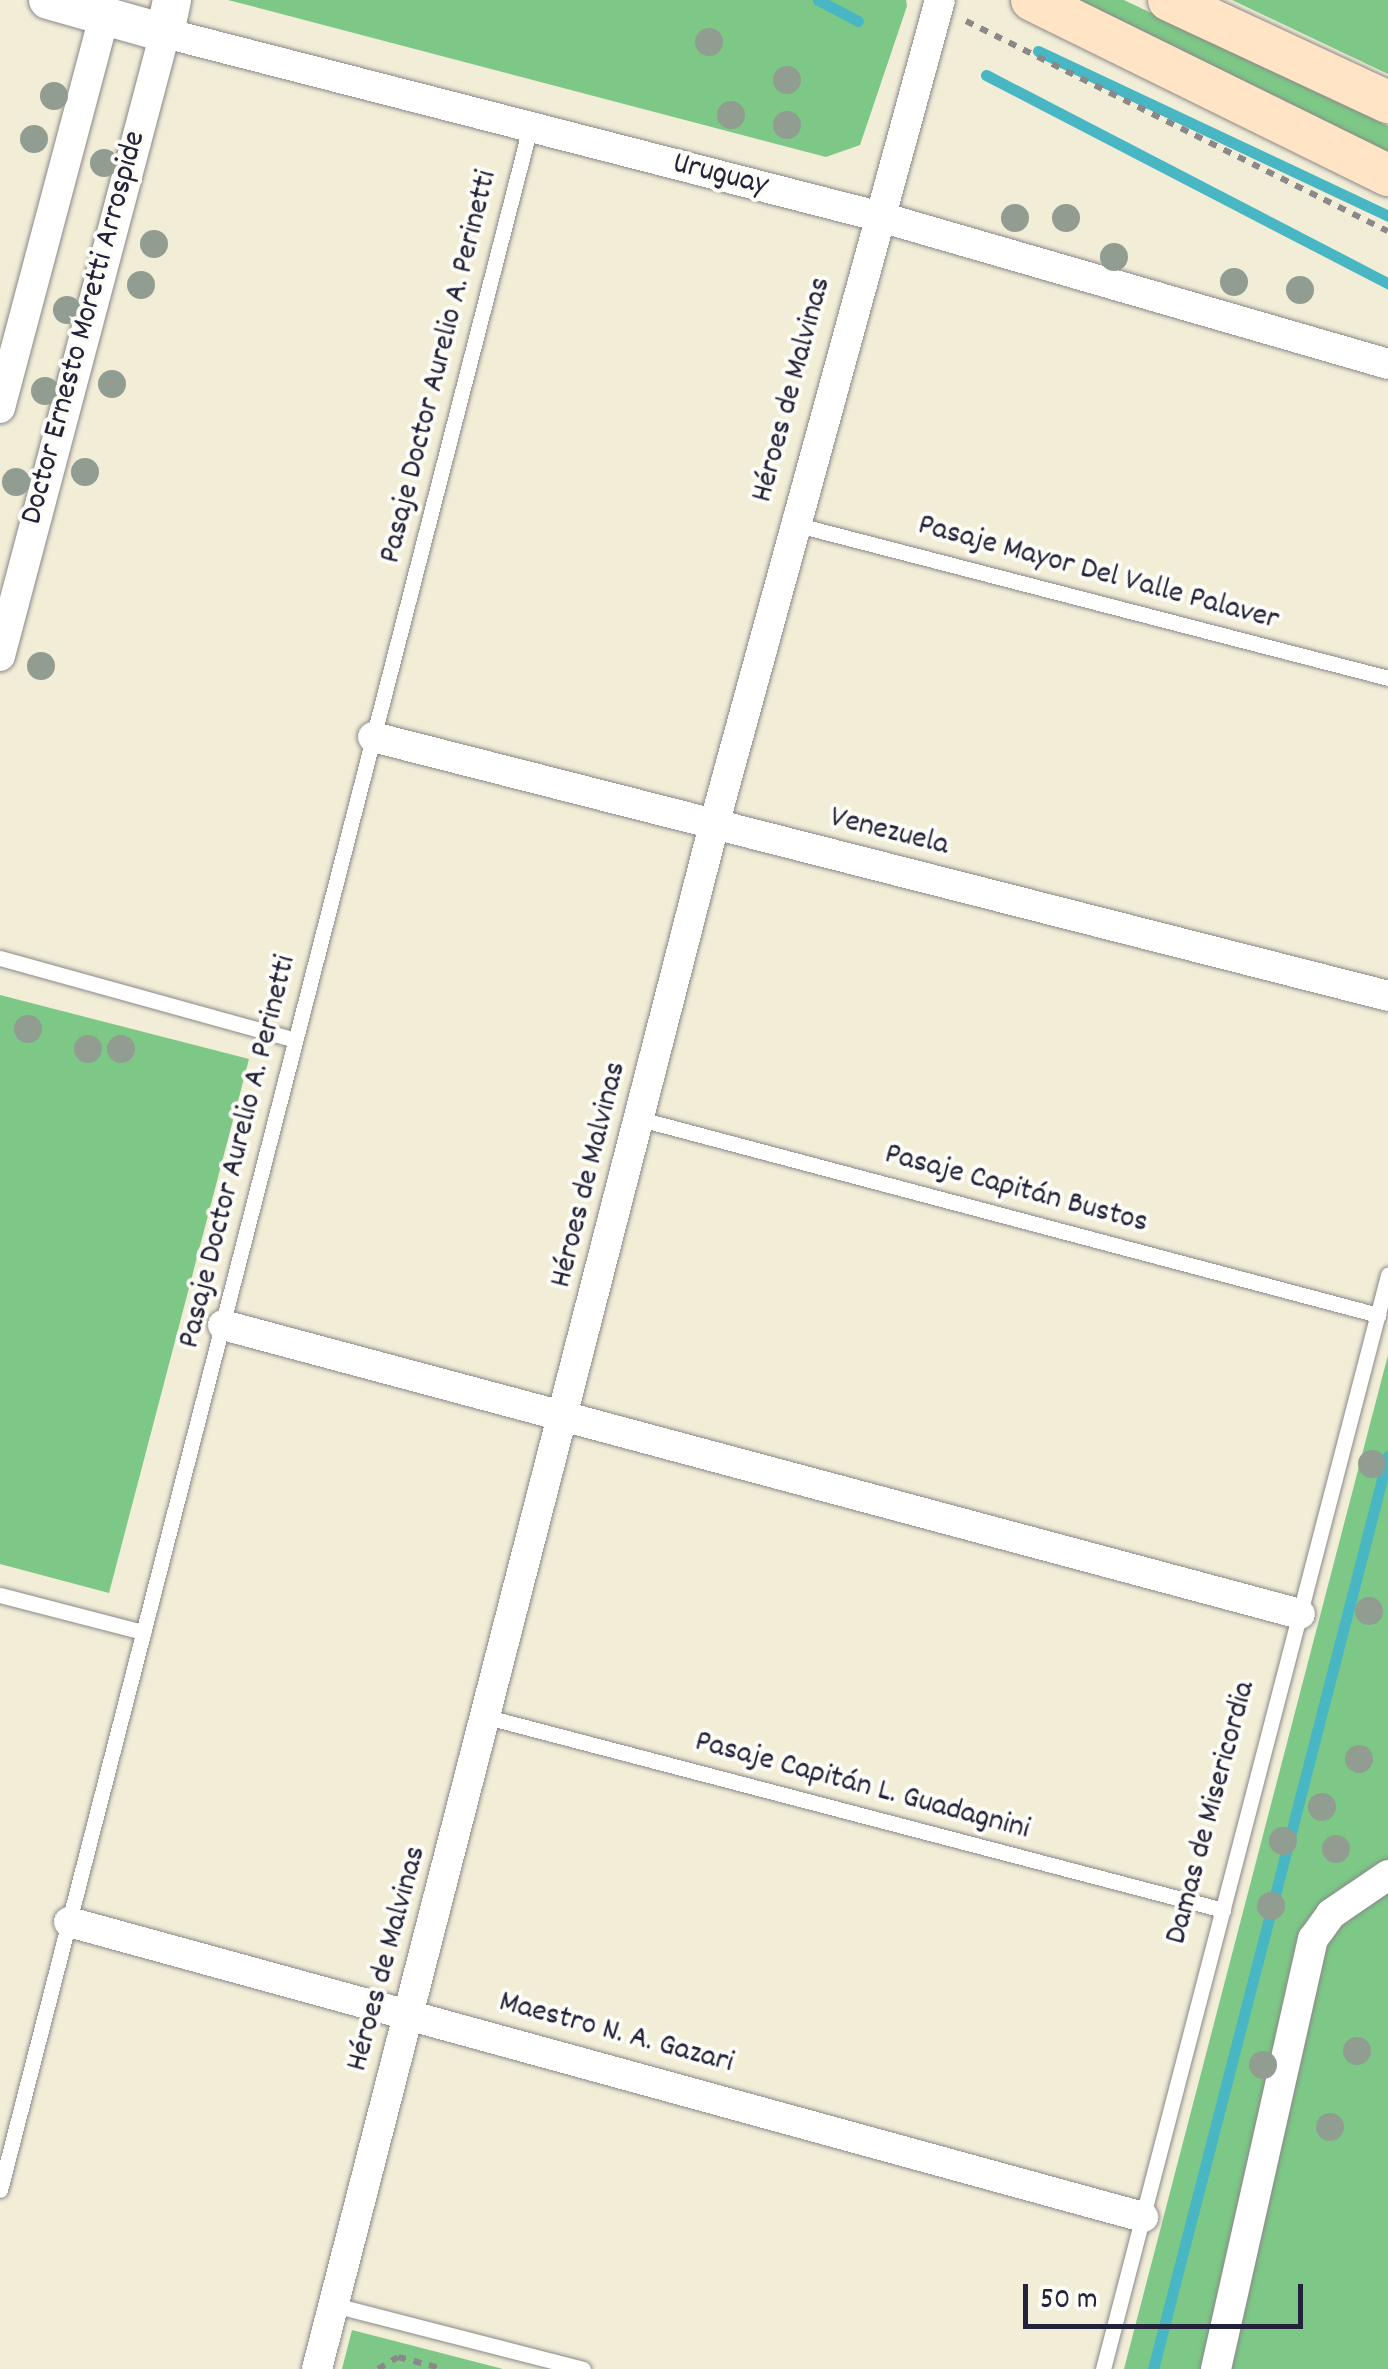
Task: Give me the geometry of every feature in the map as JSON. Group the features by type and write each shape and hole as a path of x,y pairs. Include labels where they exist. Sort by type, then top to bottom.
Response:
{"main road":[{"path":"1032,0 1388,175"},
{"path":"1169,0 1388,102"}],"street":[{"name":"Uruguay","path":"48,0 168,17 530,127 877,216 1388,364"},
{"name":"Héroes de Malvinas","path":"317,2369 566,1417 714,825 877,216 939,3"},
{"name":"Doctor Ernesto Moretti Arrospide","path":"0,408 7,356 106,8"},
{"name":"Doctor Ernesto Moretti Arrospide","path":"0,656 168,17"},
{"name":"Venezuela","path":"373,737 1388,996"},
{"path":"223,1325 1300,1614"},
{"path":"1216,2369 1264,2177 1313,1939 1331,1914 1388,1874"},
{"name":"Maestro N. A. Gazari","path":"69,1922 1143,2216"}],"lane":[{"name":"Pasaje Doctor Aurelio A. Perinetti","path":"0,2190 530,127"},
{"name":"Pasaje Mayor Del Valle Palaver","path":"794,524 1388,678"},
{"path":"0,958 296,1040"},
{"name":"Pasaje Capitán Bustos","path":"640,1119 1378,1315"},
{"name":"Damas de Misericordia","path":"1104,2369 1388,1275"},
{"path":"0,1595 143,1632"},
{"name":"Pasaje Capitán L. Guadagnini","path":"487,1718 1223,1910"},
{"path":"334,2306 583,2369"}],"path":[{"path":"939,3 1388,232"},
{"path":"378,2369 398,2357 444,2369"}],"green space":[{"path":"228,0 906,0 907,6 860,145 826,157"},
{"path":"1053,0 1124,0 1388,126 1388,159"},
{"path":"1232,0 1388,0 1388,74"},
{"path":"0,995 249,1059 109,1593 0,1564"},
{"path":"1388,1355 1388,2369 1124,2369"},
{"path":"352,2330 503,2369 342,2369"}],"waterway":[{"path":"818,0 858,21"},
{"path":"1038,51 1388,216"},
{"path":"986,75 1388,283"},
{"path":"1153,2369 1388,1456"}]}
